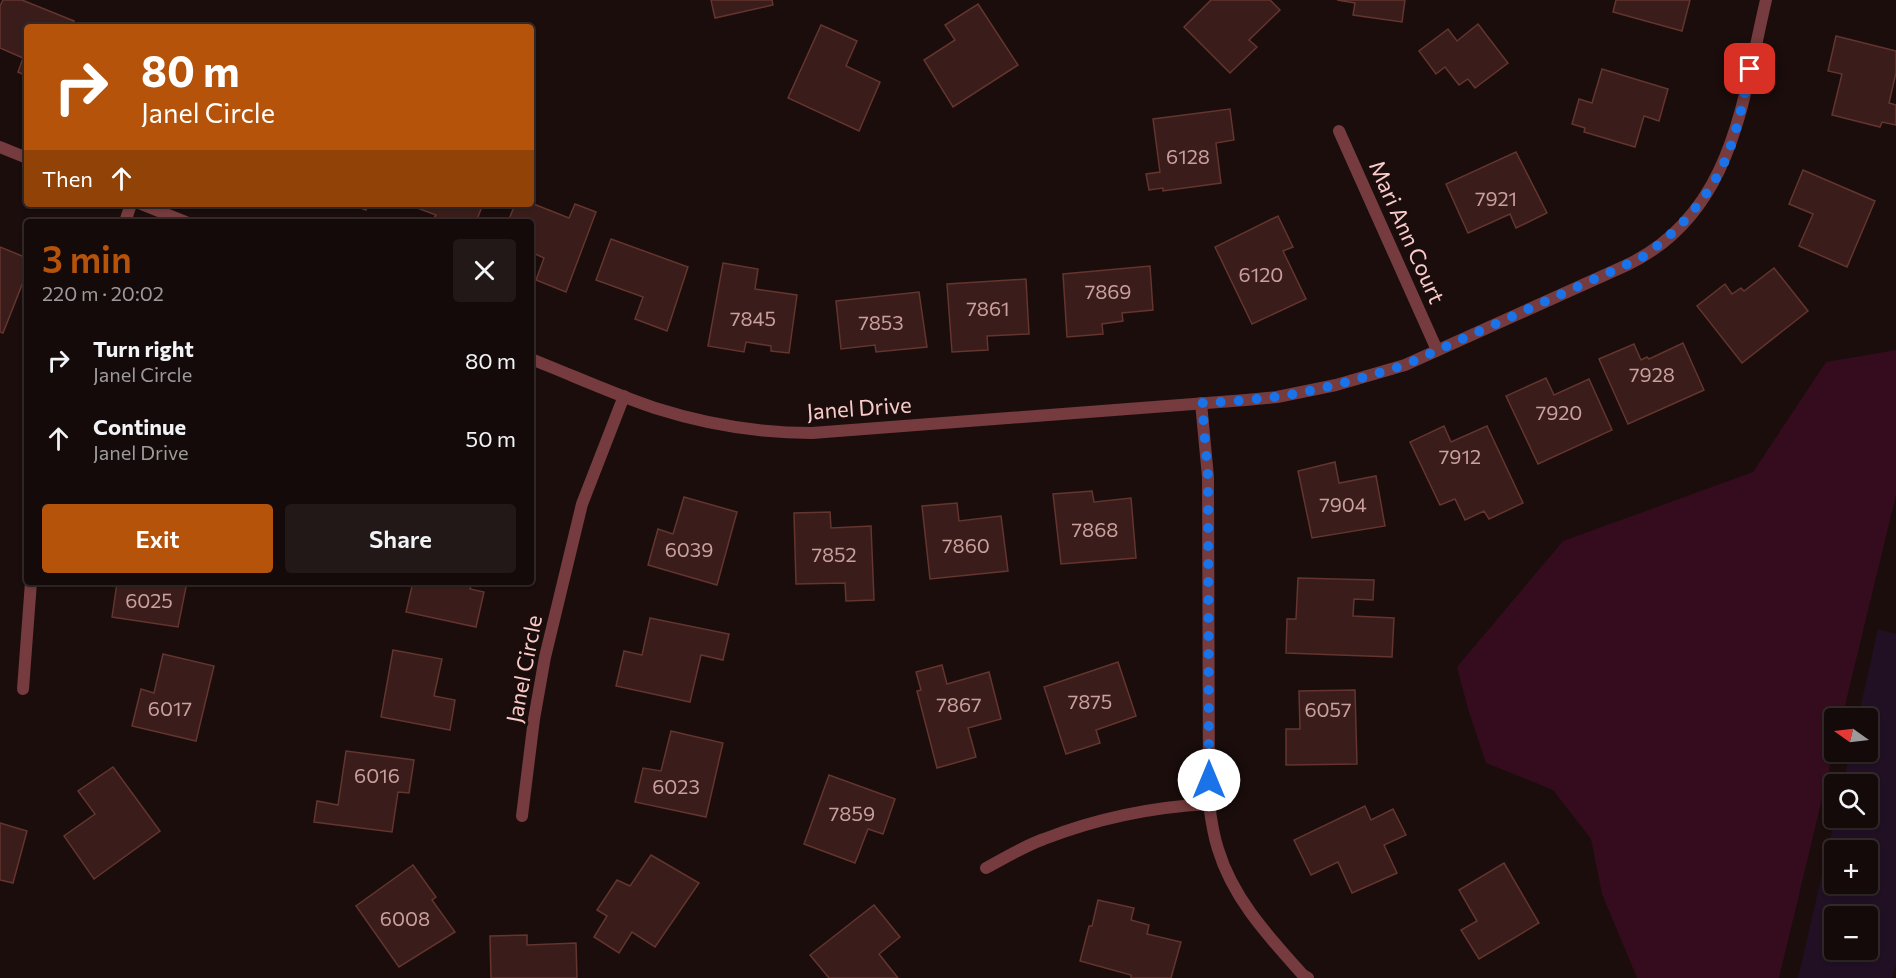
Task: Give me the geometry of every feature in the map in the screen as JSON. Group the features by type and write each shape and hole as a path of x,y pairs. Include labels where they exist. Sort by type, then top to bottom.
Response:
{"street":[{"path":"1308,978 1261,928 1228,878 1214,835 1209,804 1208,477 1202,403 1277,397 1336,385 1405,365 1641,258 1677,230 1698,207 1715,180 1734,137 1766,0"},
{"name":"Mari Ann Court","path":"1339,131 1437,350"},
{"path":"0,147 24,157"},
{"path":"148,207 178,219"},
{"name":"Janel Drive","path":"534,360 668,412 715,423 787,433 812,433 1202,403"},
{"name":"Janel Circle","path":"522,816 534,719 545,657 582,504 624,396"},
{"path":"23,689 31,585"},
{"path":"986,868 1042,839 1101,819 1163,807 1209,804"}],"shaded area":[{"path":"1896,350 1896,495 1844,708 1824,708 1824,762 1831,762 1828,774 1824,774 1824,791 1779,978 1637,978 1602,894 1591,839 1553,790 1486,763 1457,667 1563,541 1753,472 1826,362"},
{"path":"1878,629 1896,634 1896,965 1892,978 1798,978 1824,866 1824,894 1878,894 1878,840 1830,840 1833,828 1878,828 1878,774 1845,774 1848,762 1878,762 1878,708 1860,708"}],"building":[{"path":"3,0 22,0 74,21 72,24 24,24 24,75 18,72 23,58 0,48 0,6"},
{"path":"711,0 772,0 773,5 715,18"},
{"path":"1211,0 1270,0 1280,10 1249,40 1257,47 1230,73 1184,27"},
{"path":"1337,0 1405,0 1402,22 1353,15 1355,3"},
{"path":"1616,0 1690,0 1682,31 1613,12"},
{"path":"978,4 1018,65 953,107 924,60 955,40 945,25"},
{"path":"1478,24 1508,63 1475,88 1468,79 1459,85 1445,67 1436,74 1419,51 1448,29 1457,41"},
{"path":"821,25 857,41 846,66 880,82 859,131 788,98"},
{"path":"1836,36 1896,51 1896,73 1889,103 1896,105 1896,125 1882,122 1880,127 1832,115 1842,74 1828,71"},
{"path":"1602,69 1668,89 1659,121 1644,116 1635,147 1584,132 1585,128 1572,124 1579,99 1592,103"},
{"path":"1230,109 1234,140 1216,143 1221,183 1163,191 1163,188 1149,190 1146,174 1160,172 1153,119"},
{"path":"1516,152 1547,213 1516,228 1510,214 1468,233 1446,184"},
{"path":"1803,170 1875,201 1847,267 1799,246 1813,214 1789,204"},
{"path":"534,204 569,218 575,204 596,212 566,292 536,280 544,258 534,253 534,219 509,219 514,207 534,207"},
{"path":"415,207 482,207 477,219 436,219 434,218 436,215"},
{"path":"1278,216 1293,247 1283,251 1306,299 1252,324 1215,247"},
{"path":"611,239 688,267 667,331 635,319 643,297 596,280"},
{"path":"0,247 24,257 24,280 3,333 0,332"},
{"path":"723,263 758,269 755,289 797,295 789,353 771,351 771,346 746,342 744,352 708,346"},
{"path":"1150,266 1153,310 1122,313 1123,321 1102,324 1103,334 1067,337 1063,274"},
{"path":"1774,268 1808,311 1742,363 1697,306 1725,284 1732,294 1741,288 1744,291"},
{"path":"1026,279 1029,334 987,336 988,350 952,352 947,284"},
{"path":"919,292 927,347 876,352 875,345 841,349 836,301"},
{"path":"1683,343 1704,390 1628,424 1599,359 1634,344 1641,360 1647,357 1649,359"},
{"path":"1546,378 1554,395 1589,379 1612,430 1538,464 1506,396"},
{"path":"1444,426 1451,442 1487,426 1523,503 1489,519 1484,511 1465,520 1455,499 1440,505 1410,442"},
{"path":"1335,462 1339,483 1376,476 1385,526 1312,538 1298,471"},
{"path":"1092,491 1094,502 1131,498 1136,558 1061,564 1053,494"},
{"path":"684,497 737,512 717,585 648,565 658,529 673,534"},
{"path":"957,503 959,521 1001,516 1008,571 930,579 922,506"},
{"path":"830,512 831,528 871,526 874,600 846,601 845,583 796,584 794,513"},
{"path":"1298,578 1374,580 1373,600 1354,599 1353,616 1394,618 1392,657 1286,653 1287,619 1296,619"},
{"path":"117,585 186,585 178,627 112,617"},
{"path":"412,585 471,585 470,589 484,592 476,627 406,612"},
{"path":"650,618 729,634 723,660 701,655 690,702 616,686 624,651 642,655"},
{"path":"393,650 442,659 434,696 455,700 450,730 381,717"},
{"path":"163,654 214,666 196,741 132,726 141,689 154,693"},
{"path":"1118,662 1136,716 1096,730 1100,743 1066,754 1044,687"},
{"path":"942,665 947,684 989,672 1001,719 968,728 976,757 937,768 917,691 921,690 916,672"},
{"path":"1355,690 1357,764 1286,765 1286,729 1300,729 1299,691"},
{"path":"671,731 723,743 706,817 635,802 643,768 661,771"},
{"path":"346,751 414,760 409,793 398,792 392,832 314,822 317,801 338,805"},
{"path":"113,767 160,831 94,879 64,836 95,814 78,791"},
{"path":"829,775 895,799 883,834 868,829 855,863 804,844"},
{"path":"1365,806 1371,820 1393,809 1406,835 1384,845 1397,873 1352,893 1338,862 1311,875 1294,840"},
{"path":"0,823 27,831 13,883 0,880"},
{"path":"651,855 699,883 655,947 632,932 619,953 594,937 607,916 597,910 617,880 630,886"},
{"path":"1504,863 1539,923 1479,959 1461,930 1477,921 1459,890"},
{"path":"413,865 436,897 432,900 455,932 399,967 356,906"},
{"path":"1098,900 1134,908 1131,920 1149,925 1147,934 1181,942 1171,978 1131,978 1131,975 1080,961"},
{"path":"874,905 900,937 879,954 898,978 829,978 810,955"},
{"path":"527,935 527,945 576,943 577,978 491,978 490,936"}],"route":[{"path":"1209,780 1208,477 1202,403 1261,399 1306,392 1405,365 1641,258 1677,230 1698,207 1715,180 1734,137 1750,69"}]}
